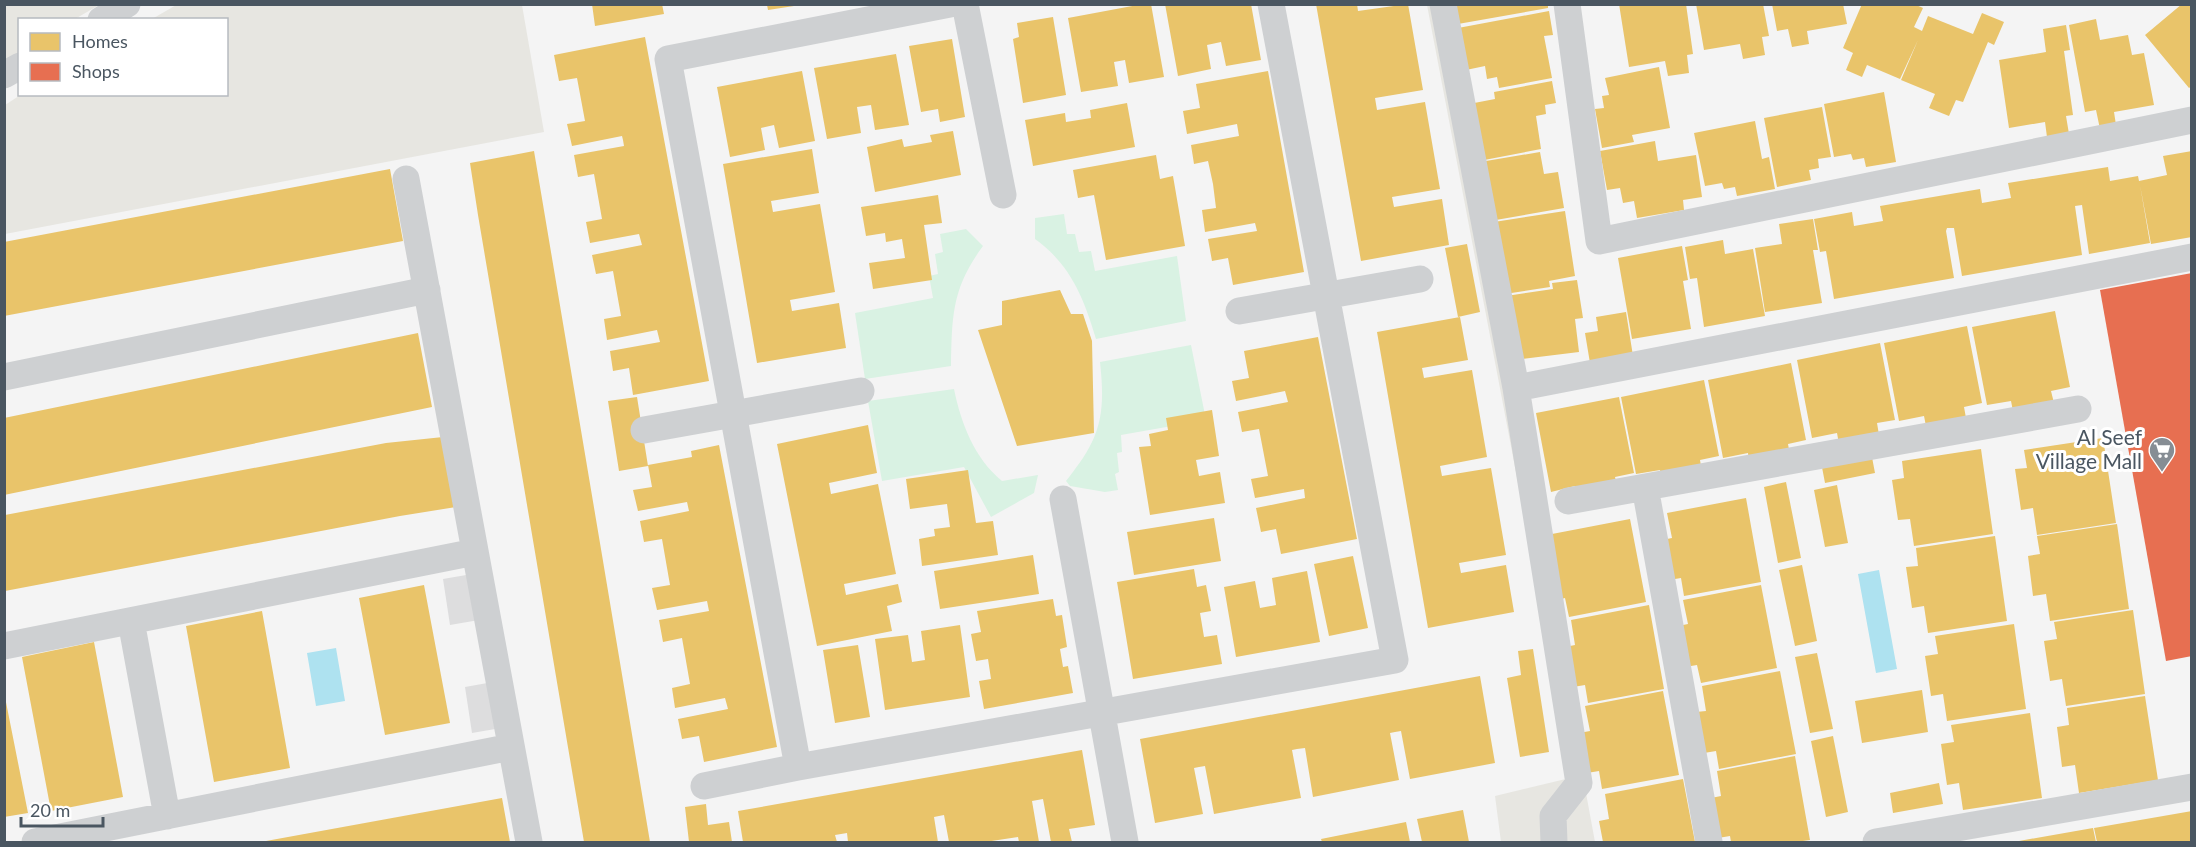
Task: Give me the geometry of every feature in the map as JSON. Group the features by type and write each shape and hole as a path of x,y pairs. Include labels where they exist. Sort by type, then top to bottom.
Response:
{"street":[{"path":"104,18 127,4"},
{"path":"798,767 668,59 950,4"},
{"path":"965,4 1003,195"},
{"path":"704,786 798,767 1395,660 1271,4"},
{"path":"1443,4 1516,388 1579,783 1553,816 1554,843"},
{"path":"1567,4 1599,241 2192,120"},
{"path":"4,75 18,67"},
{"path":"406,179 529,843"},
{"path":"1516,388 2192,257"},
{"path":"1239,311 1420,279"},
{"path":"4,377 427,290"},
{"path":"644,430 861,391"},
{"path":"1568,501 2078,409"},
{"path":"1645,487 1709,843"},
{"path":"1063,499 1125,843"},
{"path":"4,646 475,552"},
{"path":"131,621 167,816"},
{"path":"35,843 512,747"},
{"path":"1876,843 2192,787"}],"green space":[{"path":"1064,214 1067,234 1075,234 1079,252 1091,251 1095,271 1177,256 1186,321 1096,339 1081,296 1067,271 1058,259 1035,239 1035,218"},
{"path":"966,229 983,246 965,275 956,303 953,317 951,366 865,379 855,313 933,298 929,276 938,274 935,254 943,252 940,234"},
{"path":"1191,345 1206,420 1121,435 1122,452 1117,453 1119,472 1115,474 1118,490 1105,492 1070,486 1066,481 1086,452 1098,426 1102,398 1100,362"},
{"path":"954,389 970,439 992,472 1002,481 1038,475 1034,493 991,517 964,467 882,481 868,401"}],"sand":[{"path":"178,4 522,5 544,132 5,234 5,105 19,96 228,96 228,18 154,18"},
{"path":"5,5 99,5 77,18 18,18 18,54 5,63"},
{"path":"1427,5 1441,5 1595,842 1501,842 1495,796 1574,777"}],"water":[{"path":"1879,570 1897,669 1876,673 1858,574"},
{"path":"336,648 345,701 316,706 307,653"}],"building: Homes":[{"path":"592,4 662,4 664,14 595,26"},
{"path":"1151,4 1164,77 1129,83 1125,60 1114,62 1118,86 1081,92 1068,18"},
{"path":"1165,4 1251,4 1261,60 1226,66 1221,42 1207,45 1211,69 1178,76"},
{"path":"1316,4 1357,4 1358,11 1408,4 1423,90 1375,98 1377,110 1425,102 1440,189 1392,197 1394,207 1442,199 1449,245 1361,261"},
{"path":"1455,4 1548,4 1548,8 1458,24"},
{"path":"1619,4 1686,4 1693,54 1687,55 1689,73 1668,76 1665,61 1629,67"},
{"path":"1696,4 1763,4 1769,36 1762,37 1765,55 1743,59 1740,44 1704,50"},
{"path":"1772,4 1843,4 1847,24 1807,31 1809,44 1792,47 1788,29 1777,31"},
{"path":"1862,4 1914,4 1923,8 1914,27 1922,31 1928,16 1973,34 1982,13 2004,22 1994,45 1988,42 1963,102 1956,100 1949,116 1929,108 1935,94 1901,80 1918,40 1900,79 1867,65 1862,77 1846,70 1853,53 1843,48"},
{"path":"2182,4 2192,4 2192,86 2189,88 2145,35"},
{"path":"767,5 794,5 794,6 768,10"},
{"path":"1549,11 1553,35 1544,36 1552,78 1499,88 1497,77 1487,79 1485,66 1466,70 1458,28"},
{"path":"1053,17 1066,95 1023,103 1013,39 1019,37 1017,23"},
{"path":"2096,19 2100,40 2128,35 2132,55 2144,53 2154,105 2114,112 2116,125 2100,129 2096,110 2085,112 2069,25"},
{"path":"2066,25 2070,50 2064,51 2073,115 2066,116 2069,134 2047,137 2045,122 2009,128 1999,60 2046,52 2043,29"},
{"path":"645,37 709,381 633,395 629,368 613,371 610,351 660,342 657,330 607,340 604,319 621,316 613,271 596,274 592,255 642,245 639,234 590,243 586,222 602,219 594,174 578,177 574,155 624,146 623,140 622,136 572,146 567,124 585,121 577,78 559,81 554,55"},
{"path":"952,39 965,117 940,122 938,109 921,112 909,46"},
{"path":"896,54 909,125 875,130 871,105 857,107 861,133 827,139 814,68"},
{"path":"1659,67 1670,128 1632,135 1634,142 1602,148 1595,109 1604,108 1602,96 1609,95 1605,78"},
{"path":"802,71 815,141 779,148 774,125 761,128 765,150 730,157 717,87"},
{"path":"1268,71 1304,272 1233,285 1228,258 1212,261 1208,239 1257,231 1255,223 1205,232 1202,210 1216,208 1213,184 1208,161 1194,164 1191,145 1239,136 1237,124 1187,134 1183,111 1200,108 1196,84"},
{"path":"1552,81 1556,103 1545,105 1546,114 1536,116 1541,149 1479,161 1469,104 1495,99 1494,92"},
{"path":"1884,92 1896,162 1866,167 1864,158 1853,160 1851,154 1834,157 1824,104"},
{"path":"1127,103 1135,147 1033,166 1025,120 1065,113 1066,122 1091,118 1090,110"},
{"path":"1822,107 1831,157 1818,159 1819,168 1809,170 1811,180 1777,187 1764,118"},
{"path":"1755,121 1762,159 1769,157 1775,189 1737,196 1735,187 1724,189 1722,183 1705,186 1694,133"},
{"path":"953,131 961,175 875,192 867,147 902,139 904,147 932,142 930,135"},
{"path":"1655,141 1658,161 1696,155 1702,197 1683,200 1684,210 1637,218 1634,201 1623,203 1620,188 1607,190 1600,151"},
{"path":"812,149 819,193 771,201 773,212 820,204 835,292 790,300 792,311 839,303 846,348 757,363 723,164"},
{"path":"534,151 650,842 584,842 478,215 470,163"},
{"path":"2192,151 2192,237 2151,244 2140,185 2150,243 2089,254 2082,205 2075,206 2082,255 1962,276 1954,228 1947,228 1954,278 1834,299 1826,251 1820,252 1814,219 1852,212 1854,226 1883,221 1880,206 1980,189 1982,203 2011,198 2008,183 2108,167 2110,181 2138,176 2139,181 2167,175 2163,156"},
{"path":"1540,152 1544,174 1558,172 1564,208 1490,221 1480,162"},
{"path":"1156,155 1160,179 1173,176 1185,246 1106,260 1094,195 1078,198 1073,170"},
{"path":"390,169 403,241 4,316 4,242"},
{"path":"938,195 942,223 924,225 932,280 873,289 869,263 905,258 902,239 886,242 885,233 866,236 861,207"},
{"path":"1565,211 1575,276 1549,281 1550,287 1505,294 1494,222"},
{"path":"1813,219 1818,250 1813,250 1822,303 1765,312 1755,248 1782,244 1779,224"},
{"path":"1723,240 1725,254 1753,249 1765,316 1704,327 1697,278 1690,279 1685,247"},
{"path":"1467,244 1480,312 1458,317 1445,248"},
{"path":"1682,246 1688,280 1683,281 1691,329 1632,339 1618,258"},
{"path":"1577,280 1583,318 1575,319 1579,352 1514,360 1506,296 1553,289 1552,283"},
{"path":"1060,290 1071,314 1083,314 1092,341 1094,433 1017,446 978,330 1002,325 1002,301"},
{"path":"2055,311 2070,387 2051,391 2054,403 2013,411 2011,401 1987,405 1972,327"},
{"path":"1626,312 1633,356 1590,363 1585,333 1598,331 1596,317"},
{"path":"1460,317 1468,360 1422,368 1424,378 1472,370 1487,457 1440,466 1442,476 1491,468 1506,555 1459,563 1461,573 1506,565 1514,612 1428,628 1377,332"},
{"path":"1967,326 1982,403 1964,407 1966,418 1926,426 1924,416 1899,421 1884,343"},
{"path":"418,333 432,407 4,495 4,418"},
{"path":"1318,337 1357,539 1281,554 1276,529 1261,532 1256,508 1305,498 1304,489 1255,498 1251,479 1268,476 1259,429 1242,432 1238,412 1288,402 1285,391 1236,401 1232,381 1249,378 1244,351"},
{"path":"1880,343 1895,420 1877,423 1879,435 1839,444 1837,433 1812,438 1797,360"},
{"path":"1791,363 1806,440 1788,444 1790,455 1749,463 1748,453 1723,458 1708,380"},
{"path":"1704,380 1719,456 1700,460 1702,472 1662,480 1660,470 1636,474 1621,397"},
{"path":"637,397 648,466 619,471 608,401"},
{"path":"1619,397 1634,473 1615,477 1618,489 1575,486 1551,492 1536,413"},
{"path":"1212,410 1219,456 1196,460 1199,476 1220,472 1225,503 1150,515 1139,447 1151,446 1149,434 1168,430 1166,418"},
{"path":"868,425 877,473 829,483 831,494 878,484 896,574 844,584 846,595 898,584 902,602 887,606 892,631 817,646 777,444"},
{"path":"443,437 456,507 5,591 5,515 386,443"},
{"path":"2103,438 2116,523 2037,535 2033,508 2021,510 2015,469 2027,468 2024,450"},
{"path":"719,445 777,747 704,762 699,736 682,739 678,719 728,709 725,698 675,708 672,688 690,684 682,638 663,642 659,620 709,611 707,601 657,610 652,588 670,585 662,539 644,542 640,521 689,511 687,502 638,511 633,490 652,487 648,465 692,457 691,451"},
{"path":"1981,449 1993,534 1914,546 1910,519 1898,520 1892,480 1904,478 1902,461"},
{"path":"1871,452 1875,473 1825,483 1821,462"},
{"path":"968,470 976,523 993,521 998,555 922,566 919,539 935,536 934,529 950,527 947,504 910,509 906,479"},
{"path":"1786,482 1801,558 1778,563 1764,487"},
{"path":"1837,485 1848,543 1825,547 1814,490"},
{"path":"1746,498 1761,582 1684,596 1681,578 1669,580 1662,540 1672,538 1667,513"},
{"path":"1214,518 1221,561 1134,575 1127,532"},
{"path":"1630,519 1646,602 1569,617 1565,598 1554,601 1552,534"},
{"path":"2117,524 2129,609 2050,621 2046,594 2033,596 2028,556 2040,554 2037,536"},
{"path":"1995,536 2007,621 1928,633 1924,606 1912,608 1906,567 1918,566 1916,548"},
{"path":"1033,555 1039,594 940,609 934,571"},
{"path":"1353,556 1368,628 1329,636 1314,564"},
{"path":"1802,565 1817,641 1795,646 1779,570"},
{"path":"1194,569 1197,587 1206,585 1211,611 1200,613 1204,637 1217,635 1222,664 1133,679 1117,582"},
{"path":"1307,571 1320,642 1236,657 1224,587 1255,581 1260,608 1276,605 1272,578"},
{"path":"424,585 450,723 385,735 359,598"},
{"path":"1761,585 1777,668 1701,683 1697,665 1685,667 1678,626 1688,624 1683,600"},
{"path":"1053,599 1056,616 1062,615 1067,647 1060,649 1063,667 1068,666 1073,693 984,709 979,681 991,679 988,659 976,661 971,634 981,632 977,611"},
{"path":"1649,605 1664,689 1588,703 1585,685 1573,687 1565,647 1575,645 1571,620"},
{"path":"2133,610 2145,694 2066,706 2062,679 2050,681 2044,641 2057,639 2054,622"},
{"path":"262,611 290,768 214,782 186,626"},
{"path":"2014,624 2026,709 1947,721 1943,694 1931,696 1925,656 1938,654 1935,636"},
{"path":"960,625 970,697 885,710 875,639 908,635 912,662 925,660 921,631"},
{"path":"94,642 123,797 51,811 22,657"},
{"path":"858,645 870,717 835,723 823,650"},
{"path":"1533,649 1549,752 1520,757 1507,678 1521,675 1518,651"},
{"path":"1817,653 1833,729 1810,733 1795,657"},
{"path":"1780,671 1796,754 1719,769 1716,751 1704,753 1696,712 1706,711 1702,686"},
{"path":"1480,676 1495,763 1410,779 1401,731 1395,732 1390,733 1399,780 1313,797 1305,748 1297,749 1292,750 1301,798 1214,814 1205,766 1199,767 1194,768 1203,814 1155,823 1140,739"},
{"path":"1922,690 1928,732 1862,743 1855,701"},
{"path":"1663,691 1679,775 1602,789 1599,771 1587,773 1579,733 1590,731 1585,706"},
{"path":"4,692 28,813 4,817"},
{"path":"2145,696 2158,780 2079,793 2075,765 2062,767 2057,727 2069,725 2067,708"},
{"path":"2030,713 2042,798 1963,810 1959,783 1947,785 1941,744 1954,742 1951,725"},
{"path":"1833,736 1848,812 1826,817 1811,741"},
{"path":"1082,750 1095,825 1069,829 1072,842 1051,842 1043,799 1032,801 1039,842 1019,842 1018,837 985,842 949,842 944,815 934,817 938,842 848,842 847,833 835,835 837,842 743,842 738,811"},
{"path":"1795,756 1810,840 1731,842 1730,836 1718,838 1711,798 1721,796 1717,771"},
{"path":"1683,779 1695,842 1603,842 1599,821 1609,819 1605,794"},
{"path":"1939,783 1943,804 1893,813 1890,793"},
{"path":"502,798 510,842 266,842 266,841"},
{"path":"706,804 708,825 729,822 732,842 689,842 685,807"},
{"path":"1463,810 1469,842 1422,842 1417,819"},
{"path":"2192,811 2192,842 2097,842 2094,828"},
{"path":"1406,822 1410,842 1322,842 1321,839"},
{"path":"2093,828 2096,842 2019,842 2019,841"}],"building: Shops":[{"name":"Al Seef Village Mall","path":"2192,273 2192,656 2166,661 2100,290"}],"building: Other":[{"path":"472,574 479,620 450,625 443,579"},
{"path":"493,682 501,728 472,733 465,687"}],"place":[{"name":"Al Seef Village Mall","path":"2162,473"}]}
